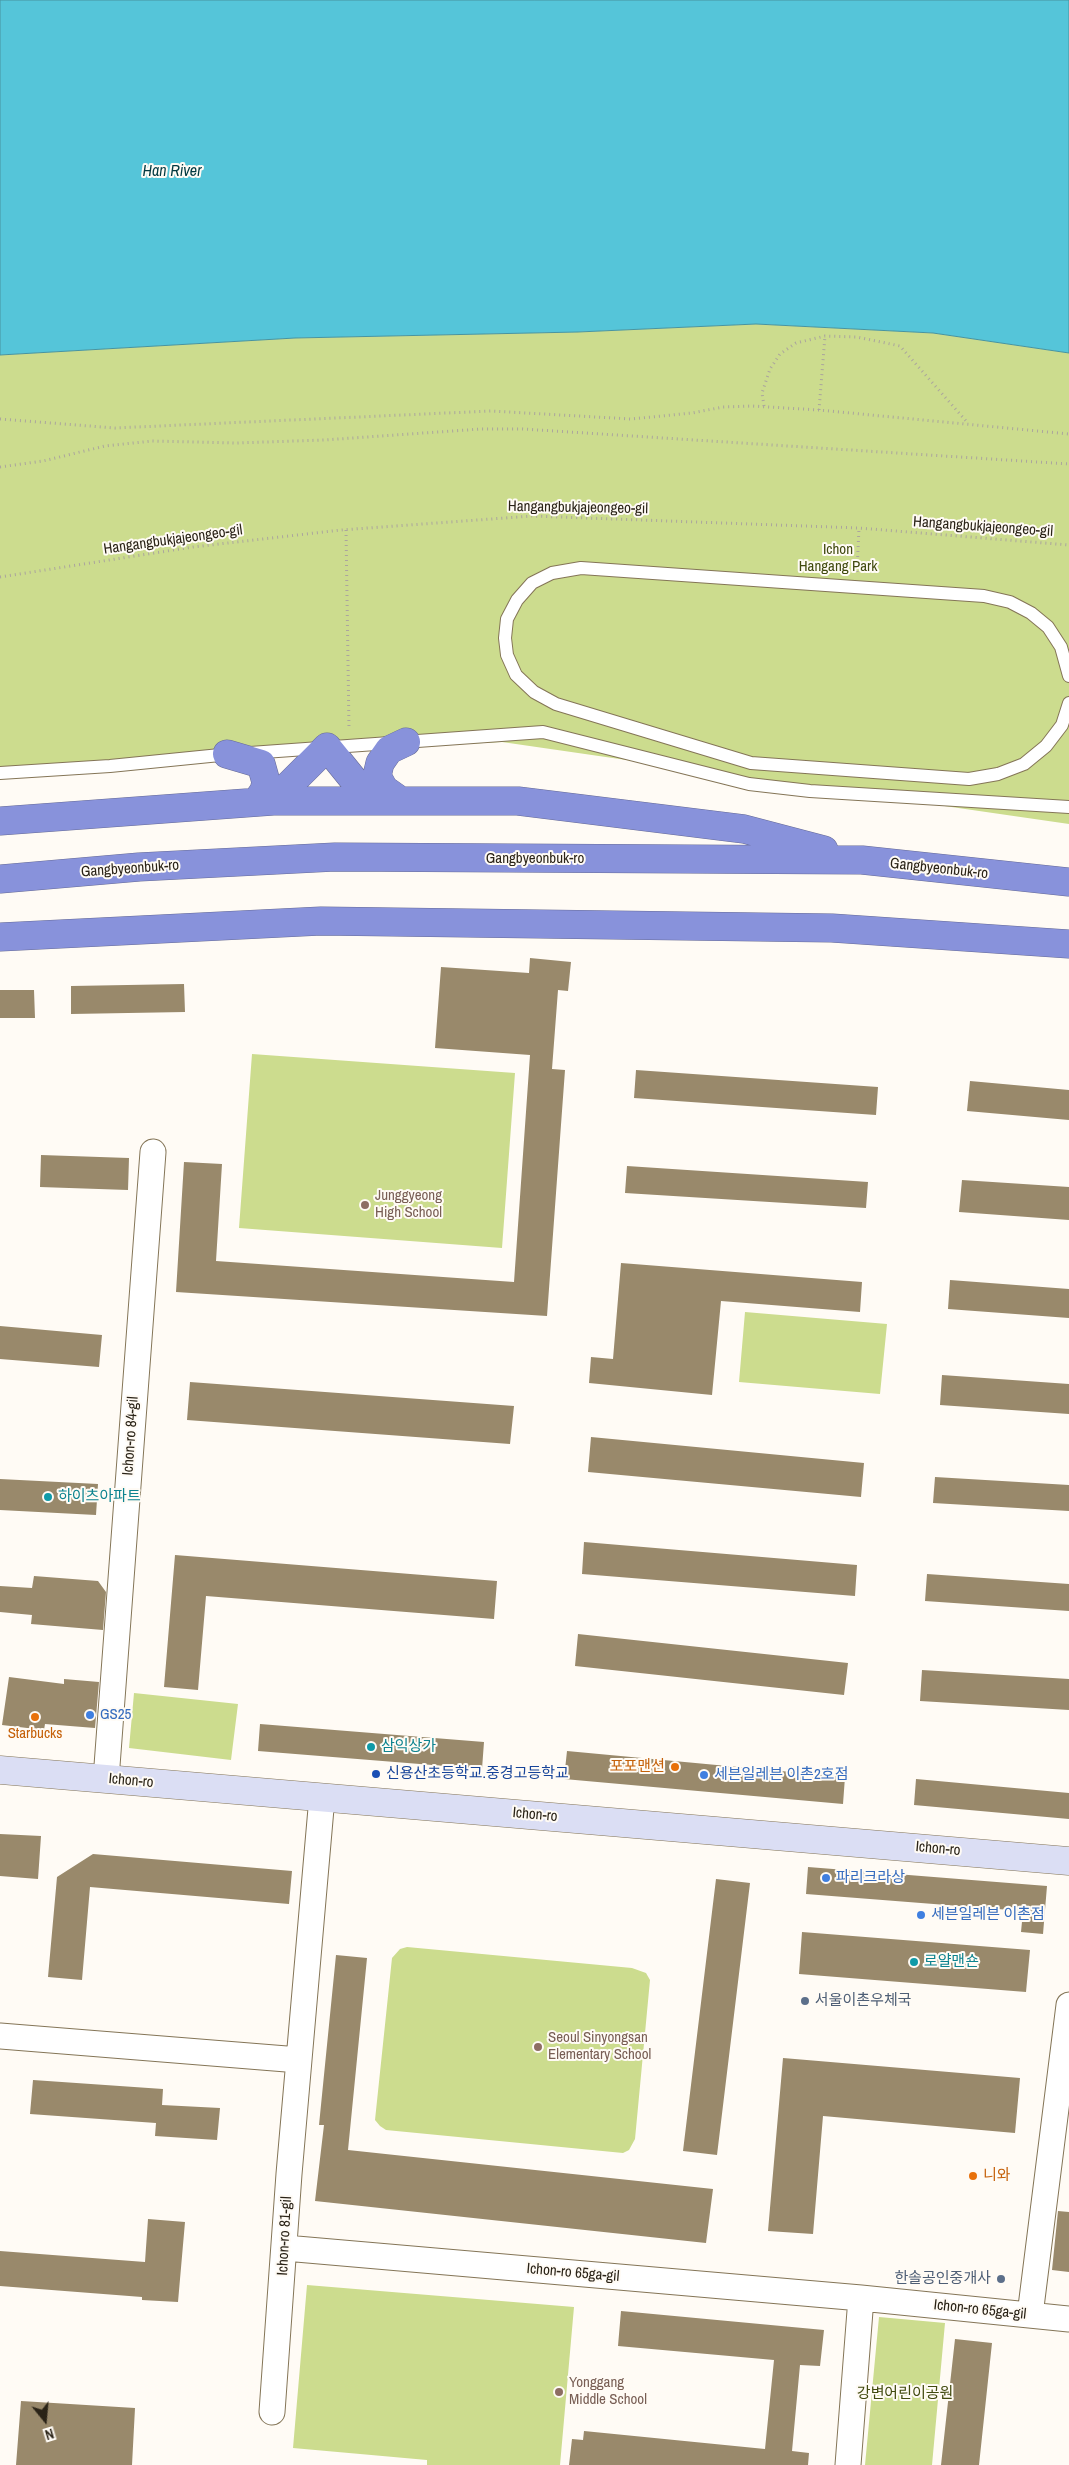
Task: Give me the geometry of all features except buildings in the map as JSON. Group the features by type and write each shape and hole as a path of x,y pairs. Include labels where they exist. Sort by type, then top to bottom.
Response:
{"highway":[{"path":"401,801 384,789 377,776 380,763 389,750 406,742"},
{"path":"265,801 338,747 370,800"},
{"path":"227,754 261,764 266,782 264,791 265,801"},
{"path":"0,821 265,801 518,801 744,829 862,860"},
{"name":"Gangbyeonbuk-ro","path":"0,880 139,867 335,856 862,860 1069,882"},
{"path":"0,937 321,921 832,928 1069,944"}],"street":[{"name":"Ichon-ro 84-gil","path":"106,1779 153,1152"},
{"name":"Ichon-ro","path":"0,1770 1069,1860"},
{"name":"Ichon-ro 81-gil","path":"272,2412 299,2060 322,1797"},
{"path":"1030,2315 1069,2005"},
{"path":"0,2036 299,2060"},
{"name":"Ichon-ro 65ga-gil","path":"285,2248 860,2298 1069,2319"},
{"path":"848,2465 860,2298"}],"lane":[{"path":"1069,676 1061,647 1048,627 1031,613 1010,602 984,596 581,568 552,573 532,583 516,600 507,619 505,638 507,655 516,675 534,692 556,704 751,763 969,779 998,774 1024,764 1046,746 1062,725 1069,704"},
{"path":"0,773 110,766 227,754 543,732 749,784 810,791 1069,807"}],"path":[{"path":"819,410 825,336"},
{"path":"764,406 764,383 770,369 780,354 796,343 825,336 857,337 900,346 967,423"},
{"path":"0,419 115,428 491,411 631,419 692,413 724,407 764,406 967,423 1069,434"},
{"path":"0,467 43,461 105,446 152,441 236,444 481,429 523,429 1069,464"},
{"name":"Hangangbukjajeongeo-gil","path":"0,577 193,547 346,530 532,516 859,528 997,541 1069,545"},
{"path":"856,587 859,528"},
{"path":"338,747 346,530"}],"green space":[{"name":"Ichon Hangang Park","path":"756,324 933,333 1069,353 1069,824 502,742 203,758 0,775 0,355 295,338 578,332"},
{"path":"252,1054 515,1073 502,1248 239,1228"},
{"path":"745,1312 887,1324 880,1394 739,1382"},
{"path":"134,1693 238,1704 231,1760 129,1748"},
{"path":"407,1947 632,1968 646,1973 650,1980 635,2139 629,2150 623,2153 386,2130 380,2126 375,2120 392,1958 400,1949"},
{"path":"307,2285 574,2307 560,2465 427,2465 427,2460 293,2448"},
{"name":"강변어린이공원","path":"879,2317 945,2323 932,2465 865,2465"}],"water":[{"name":"Han River","path":"0,0 1069,0 1069,353 933,333 756,324 578,332 295,338 0,355"}],"place":[{"name":"Junggyeong High School","path":"365,1205"},
{"name":"하이츠아파트","path":"48,1497"},
{"name":"GS25","path":"90,1715"},
{"name":"Starbucks","path":"35,1717"},
{"name":"삼익상가","path":"371,1747"},
{"name":"포포맨션","path":"675,1767"},
{"name":"신용산초등학교.중경고등학교","path":"376,1774"},
{"name":"세븐일레븐 이촌2호점","path":"704,1775"},
{"name":"파리크라상","path":"826,1878"},
{"name":"세븐일레븐 이촌점","path":"921,1915"},
{"name":"로얄맨숀","path":"914,1962"},
{"name":"서울이촌우체국","path":"805,2001"},
{"name":"Seoul Sinyongsan Elementary School","path":"538,2047"},
{"name":"니와","path":"973,2176"},
{"name":"한솔공인중개사","path":"1001,2279"},
{"name":"Yonggang Middle School","path":"559,2392"}]}
